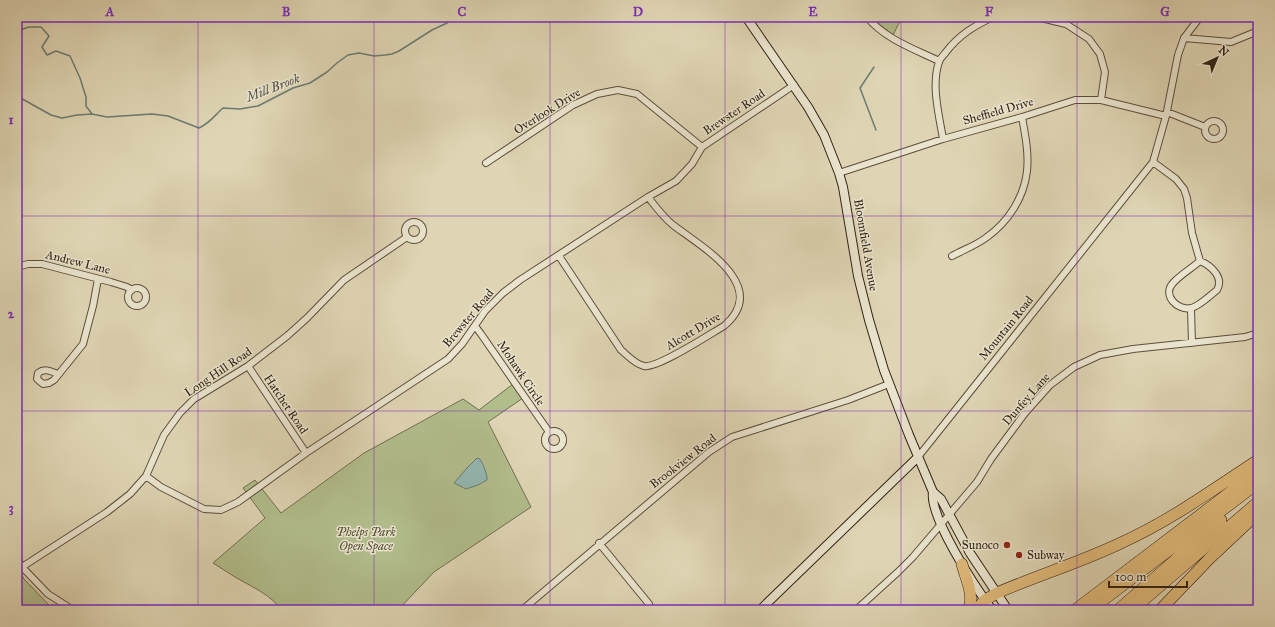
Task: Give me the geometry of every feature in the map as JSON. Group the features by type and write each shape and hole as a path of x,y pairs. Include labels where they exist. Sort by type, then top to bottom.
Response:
{"highway":[{"path":"976,610 985,600 997,594 1134,537 1184,508 1258,460"},
{"path":"1075,610 1258,471"},
{"path":"1090,610 1258,483"},
{"path":"1118,610 1258,490"},
{"path":"1132,610 1258,502"},
{"path":"1160,610 1210,558 1258,513"},
{"path":"962,564 971,592 969,610"}],"main road":[{"name":"Bloomfield Avenue","path":"746,17 794,85 824,134 839,173 847,204 864,304 889,384 933,492 941,499 973,558 1008,610"},
{"name":"Mountain Road","path":"760,610 918,457"},
{"name":"Bloomfield Avenue","path":"933,492 932,502 941,523 962,564 992,610"},
{"path":"962,564 973,558"}],"street":[{"path":"866,17 876,27 890,37 939,61"},
{"path":"943,139 936,103 936,77 939,61 955,40 974,26 993,17"},
{"path":"1037,17 1066,24 1089,39 1100,54 1105,72 1102,100"},
{"name":"Mountain Road","path":"918,457 1153,162 1166,114 1178,55 1184,38 1200,17"},
{"path":"1184,38 1231,42 1258,30"},
{"name":"Brewster Road","path":"146,476 161,486 204,509 221,510 238,502 306,453 448,359 462,344 485,311 520,280 648,197 676,181 692,164 702,146 794,85"},
{"name":"Overlook Drive","path":"486,163 573,105 597,94 618,90 637,94 702,146"},
{"name":"Sheffield Drive","path":"839,173 943,139 1022,117 1075,100 1102,100 1166,114 1206,127"},
{"path":"952,256 987,237 1009,217 1021,195 1027,171 1027,143 1022,117"},
{"path":"1153,162 1176,179 1184,189 1187,198 1192,233 1200,261"},
{"name":"Alcott Drive","path":"559,256 621,350 632,360 645,366 659,364 724,326 733,318 738,308 740,295 735,281 725,265 704,247 668,221 648,197"},
{"name":"Long Hill Road","path":"22,567 107,512 130,494 146,476 164,435 180,413 194,399 248,366 287,336 344,280 407,237"},
{"path":"1200,261 1208,264 1217,275 1220,282 1217,290 1194,307 1185,308 1176,304 1169,296 1168,290 1173,283 1200,261"},
{"name":"Andrew Lane","path":"17,267 28,264 42,264 128,287 132,290"},
{"path":"58,374 83,344 98,279"},
{"path":"1191,308 1192,343"},
{"name":"Mohawk Circle","path":"475,326 549,432"},
{"name":"Dunfey Lane","path":"856,610 905,565 977,482 1025,413 1050,385 1074,367 1100,355 1245,337 1258,333"},
{"name":"Hatchet Road","path":"248,366 306,453"},
{"name":"Brookview Road","path":"522,610 709,452 732,437 848,400 889,384"},
{"path":"600,543 649,604"},
{"path":"17,558 22,567 48,594 73,610"}],"green space":[{"path":"870,17 902,17 893,35"},
{"name":"Phelps Park Open Space","path":"513,384 523,398 488,422 531,507 434,572 398,610 281,610 266,595 213,563 265,518 243,488 255,480 281,513 364,453 463,399 479,410"},
{"path":"17,566 24,579 50,606 56,610 17,610"}],"water":[{"path":"477,458 480,459 487,475 487,480 466,489 454,483 468,467"}],"waterway":[{"name":"Mill Brook","path":"17,96 51,115 62,118 92,114 107,117 152,114 168,116 199,128 209,122 223,108 240,109 258,106 293,88 310,83 327,72 348,55 359,53 374,56 392,54 399,51 455,17"},
{"name":"Mill Brook","path":"17,28 20,30 29,27 41,27 49,36 42,47 47,55 56,51 70,56 80,78 86,97 86,106 92,114"},
{"path":"874,67 860,88 876,130"}],"place":[{"name":"Sunoco","path":"1007,545"},
{"name":"Subway","path":"1019,555"}]}
